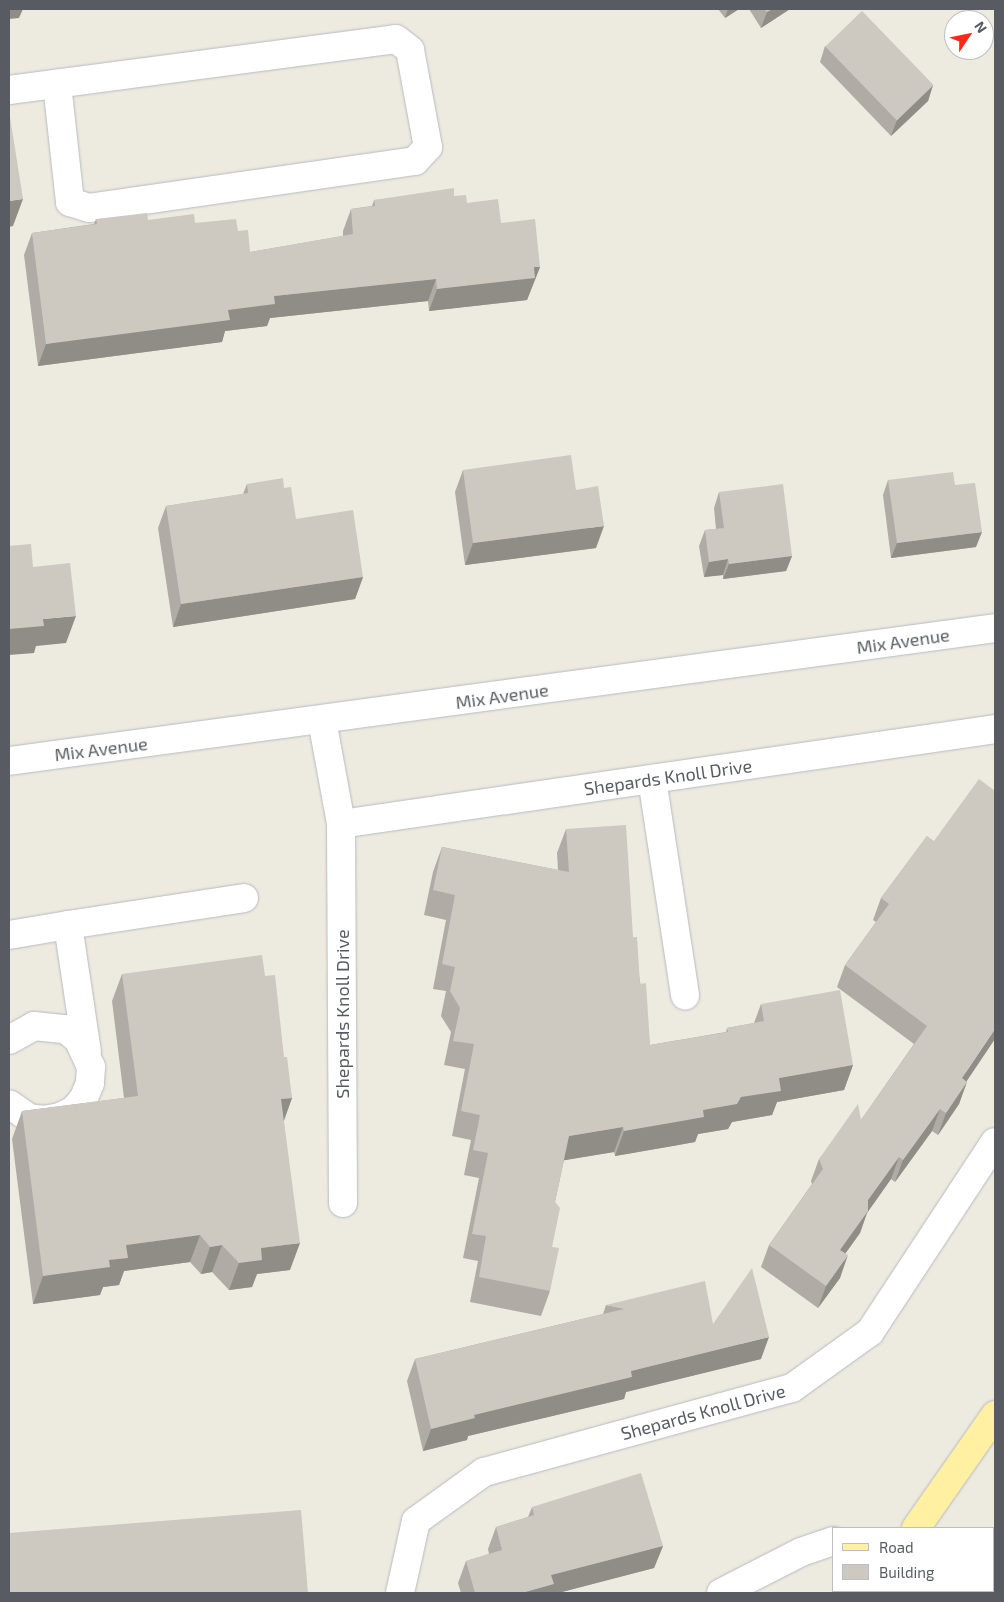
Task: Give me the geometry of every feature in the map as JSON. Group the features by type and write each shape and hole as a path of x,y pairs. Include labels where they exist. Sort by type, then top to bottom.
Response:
{"main road":[{"path":"917,1527 995,1415"}],"street":[{"path":"9,90 396,39 410,50 428,147 414,161 89,208 70,202 57,84"},
{"name":"Mix Avenue","path":"9,761 995,628"},
{"name":"Shepards Knoll Drive","path":"322,720 341,824 343,1203"},
{"name":"Shepards Knoll Drive","path":"341,824 995,729"},
{"path":"652,779 685,995"},
{"path":"9,935 244,898"},
{"path":"9,1104 29,1118 45,1120 74,1110 84,1098 90,1083 91,1067 86,1052 68,925"},
{"path":"9,1040 34,1026 49,1025 71,1034 86,1052"},
{"name":"Shepards Knoll Drive","path":"400,1593 416,1521 484,1472 792,1388 870,1332 995,1142"},
{"path":"721,1593 801,1552 832,1542"}],"building":[{"path":"862,11 934,85 897,121 825,46"},
{"path":"9,117 23,199 9,201"},
{"path":"454,188 454,196 466,195 467,203 498,199 501,223 535,219 540,267 534,267 535,278 437,289 436,279 274,296 275,304 228,310 230,320 46,344 32,233 97,224 96,219 147,213 148,220 194,214 195,223 236,219 238,231 248,230 250,252 353,234 351,209 375,206 374,200"},
{"path":"571,455 576,490 598,486 604,526 473,543 463,470"},
{"path":"953,472 955,485 975,483 982,532 897,543 888,480"},
{"path":"283,478 284,488 291,487 296,519 353,510 363,577 181,604 166,506 248,493 247,484"},
{"path":"783,484 792,556 729,564 728,559 709,562 705,530 724,528 719,492"},
{"path":"31,544 33,567 70,563 76,616 43,619 44,626 9,629 9,546"},
{"path":"979,779 995,791 995,1029 962,1078 967,1082 946,1113 940,1109 903,1160 899,1157 868,1200 868,1211 840,1250 848,1255 826,1286 769,1245 823,1169 819,1159 858,1104 861,1120 927,1026 845,965 889,904 881,898 927,836 934,841"},
{"path":"626,825 633,937 637,937 640,984 646,983 650,1045 728,1032 727,1028 764,1021 761,1004 840,990 853,1065 779,1078 781,1091 741,1097 737,1104 703,1110 704,1117 624,1131 623,1127 569,1136 555,1202 560,1208 552,1247 559,1248 550,1291 479,1277 486,1236 472,1234 488,1153 473,1150 480,1115 461,1111 474,1044 453,1041 460,1008 450,991 455,967 442,964 455,895 433,890 442,847 569,872 566,829"},
{"path":"262,955 265,976 275,975 284,1057 287,1057 292,1098 281,1099 300,1243 261,1248 262,1260 239,1263 222,1245 210,1247 200,1235 126,1245 128,1258 109,1260 110,1267 43,1276 22,1111 138,1096 122,974"},
{"path":"752,1268 769,1337 631,1371 632,1377 474,1415 475,1418 431,1429 415,1359 624,1309 606,1305 705,1281 713,1324"},
{"path":"641,1473 663,1546 551,1575 554,1584 522,1593 475,1593 466,1561 502,1550 496,1527 534,1515 532,1507"},
{"path":"301,1510 308,1593 9,1593 9,1533"}]}
